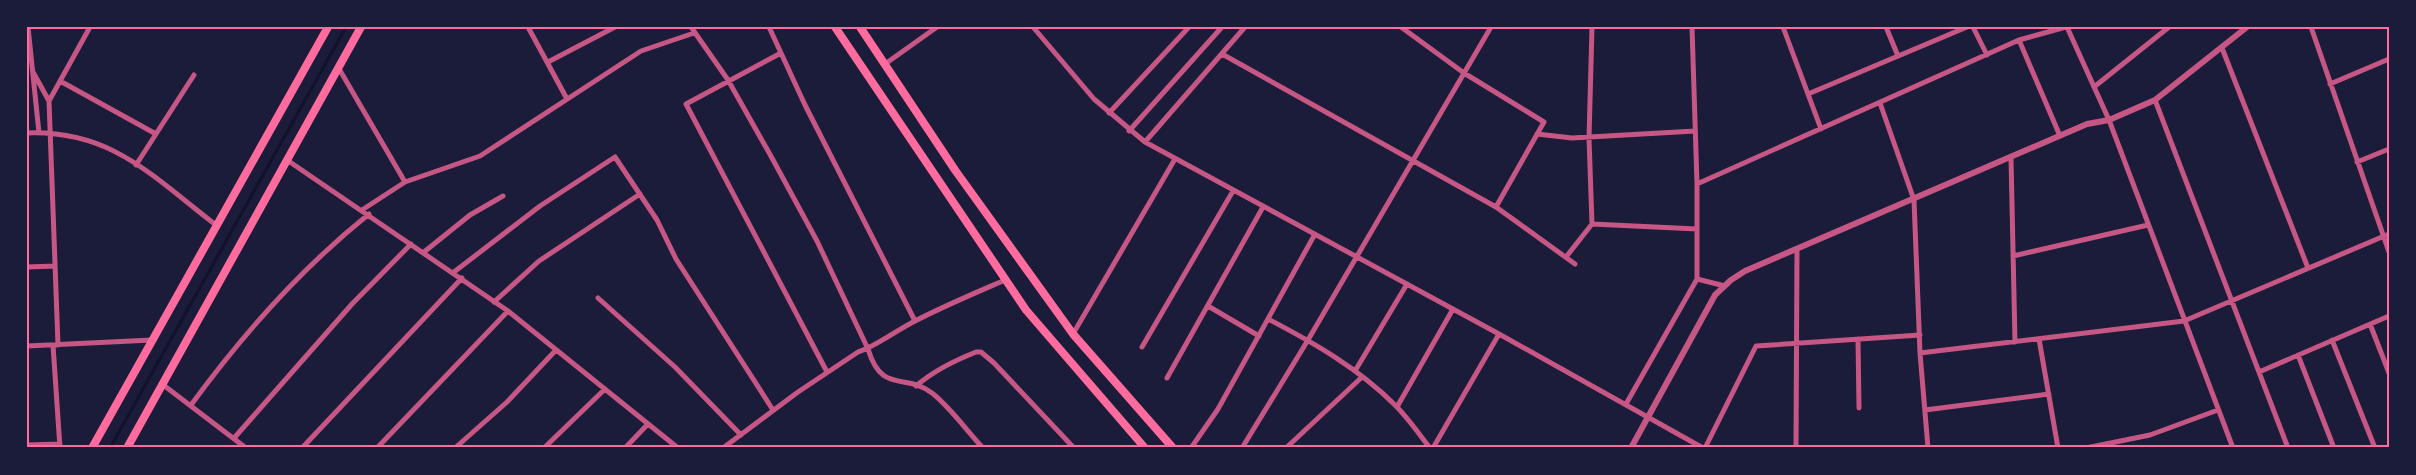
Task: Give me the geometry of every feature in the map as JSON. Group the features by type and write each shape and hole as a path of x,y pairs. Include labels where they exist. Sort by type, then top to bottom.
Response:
{"main road":[{"path":"92,448 328,27"},
{"path":"127,448 361,27"},
{"path":"835,27 1026,310 1145,448"},
{"path":"860,27 955,170 1072,334 1173,448"}],"street":[{"path":"28,27 39,133"},
{"path":"49,101 90,27"},
{"path":"528,27 567,99"},
{"path":"548,62 615,27"},
{"path":"769,27 805,105 915,321"},
{"path":"885,64 937,27"},
{"path":"1033,27 1094,99 1144,142 1704,448 1756,346 1920,335"},
{"path":"1109,113 1189,27"},
{"path":"1129,130 1222,27"},
{"path":"1144,142 1245,27"},
{"path":"1401,27 1464,73 1544,122 1496,207"},
{"path":"1242,448 1308,340 1491,27"},
{"path":"1566,257 1592,224 1589,138 1592,27"},
{"path":"1626,404 1697,279 1697,184 1692,27"},
{"path":"1783,27 1821,129"},
{"path":"1886,27 1898,56"},
{"path":"1808,94 1967,27"},
{"path":"1973,27 1987,55"},
{"path":"1697,184 2019,40 2066,27 2109,120 2233,448"},
{"path":"2094,87 2169,27"},
{"path":"1632,448 1716,295 1745,271 2087,124 2109,120 2155,100 2247,27"},
{"path":"2311,27 2386,235 2389,252"},
{"path":"362,210 405,182 480,156 641,51 693,30 728,80 817,241 873,364 891,381 916,386 932,393 983,448"},
{"path":"2019,40 2060,136"},
{"path":"2222,48 2308,268"},
{"path":"781,52 686,104 827,372"},
{"path":"1222,54 1496,207 1575,264"},
{"path":"2330,84 2389,59"},
{"path":"338,67 405,182"},
{"path":"27,445 60,446 49,101 33,72"},
{"path":"136,165 194,75"},
{"path":"60,81 156,134"},
{"path":"2155,100 2288,448"},
{"path":"1880,103 1914,200 1920,353 1928,448"},
{"path":"1537,134 1589,138 1695,131"},
{"path":"27,133 74,136 115,150 216,225"},
{"path":"2358,162 2389,149"},
{"path":"454,273 540,206 615,157 657,220 676,259 773,410"},
{"path":"2011,158 2015,342"},
{"path":"1072,334 1175,159"},
{"path":"286,160 369,214 508,311 678,448"},
{"path":"1142,347 1233,191"},
{"path":"494,302 539,261 640,194"},
{"path":"424,252 462,220 503,196"},
{"path":"1167,378 1263,207"},
{"path":"191,405 240,340 284,290 369,214"},
{"path":"1592,224 1697,229"},
{"path":"2013,256 2148,225"},
{"path":"1191,448 1218,409 1315,234"},
{"path":"1920,353 2184,321 2386,235"},
{"path":"235,437 352,304 411,243"},
{"path":"1796,448 1797,249"},
{"path":"27,267 55,266"},
{"path":"302,448 462,278"},
{"path":"1697,279 1725,286"},
{"path":"723,448 773,410 858,352 868,349 886,336 915,321 1005,280"},
{"path":"1355,371 1407,284"},
{"path":"598,298 675,367 741,435"},
{"path":"1208,306 1259,336"},
{"path":"1397,407 1453,309"},
{"path":"377,448 508,311"},
{"path":"2259,372 2389,316"},
{"path":"1268,319 1308,340 1355,371 1397,407 1432,448 1499,334"},
{"path":"2370,324 2389,373"},
{"path":"1857,339 1859,408"},
{"path":"2039,339 2058,448"},
{"path":"27,346 152,340"},
{"path":"2332,340 2375,448"},
{"path":"455,448 507,402 556,350"},
{"path":"916,386 932,372 946,364 981,352 1074,448"},
{"path":"2298,355 2334,448"},
{"path":"1286,448 1362,377"},
{"path":"162,384 235,437 246,448"},
{"path":"544,448 605,389"},
{"path":"1925,410 2049,394"},
{"path":"2086,448 2150,435 2218,410"},
{"path":"626,448 648,424"}],"waterway":[{"path":"110,448 346,27"}]}
